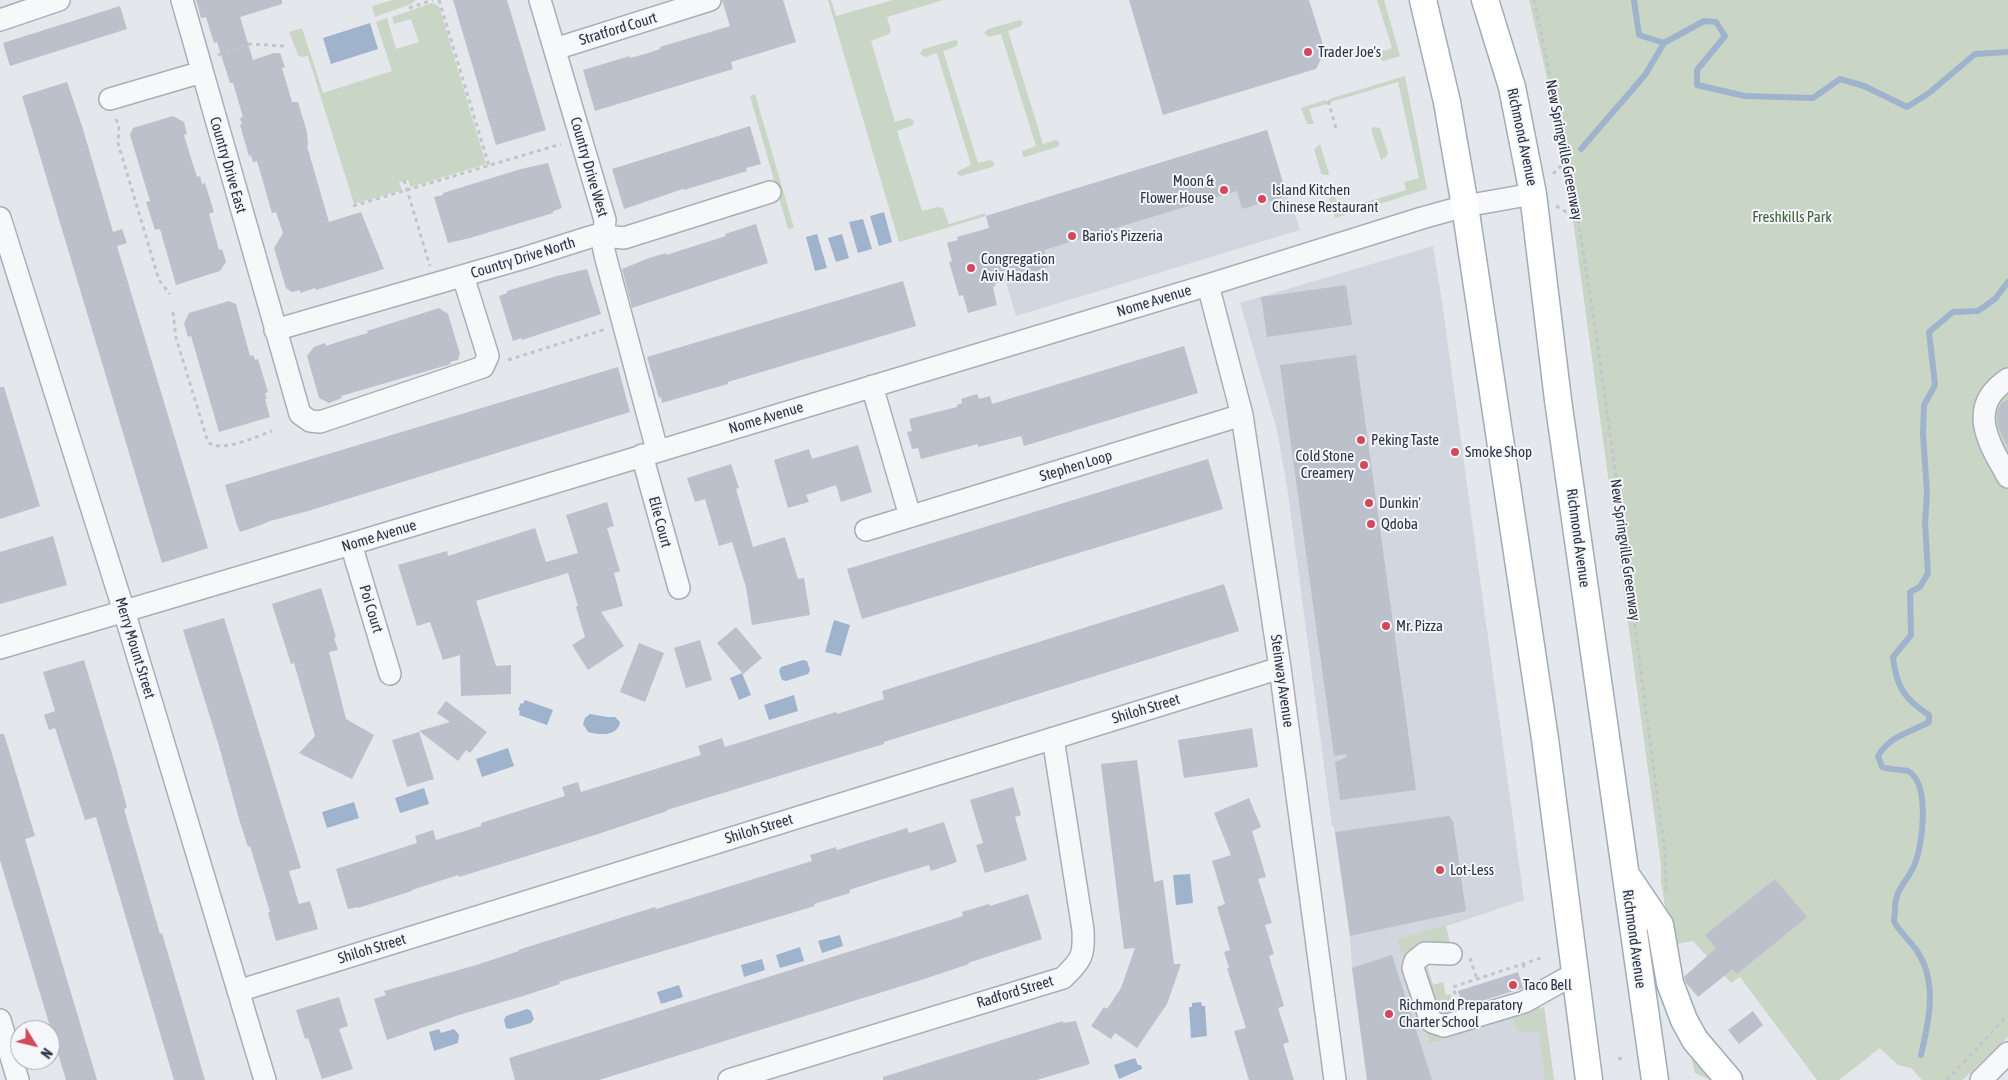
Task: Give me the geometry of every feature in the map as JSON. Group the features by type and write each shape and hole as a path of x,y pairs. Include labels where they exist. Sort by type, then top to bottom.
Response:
{"main road":[{"path":"1423,0 1447,102 1465,206 1545,739 1589,1080"},
{"name":"Richmond Avenue","path":"1485,0 1512,87 1533,194 1558,400 1655,1080"},
{"path":"1624,872 1660,925 1670,983 1684,1020 1695,1040 1729,1080"}],"street":[{"path":"0,20 59,0"},
{"name":"Country Drive East","path":"182,0 300,414 310,421 320,422 483,367 488,356 463,276"},
{"name":"Country Drive West","path":"540,0 605,220 605,255 650,453"},
{"name":"Stratford Court","path":"554,49 710,0"},
{"path":"112,105 202,72"},
{"name":"Country Drive North","path":"275,330 590,237 624,238 770,192"},
{"name":"Nome Avenue","path":"0,648 351,544 1465,206 1533,194"},
{"name":"Merry Mount Street","path":"0,218 124,611 265,1080"},
{"name":"Steinway Avenue","path":"1208,285 1242,415 1280,668 1335,1080"},
{"path":"2008,379 1997,387 1988,399 1984,411 1984,421 1988,439 2008,476"},
{"path":"872,386 910,516"},
{"name":"Stephen Loop","path":"866,530 1242,415"},
{"name":"Elie Court","path":"650,453 679,588"},
{"name":"Poi Court","path":"351,544 390,674"},
{"name":"Shiloh Street","path":"238,991 1280,668"},
{"name":"Radford Street","path":"729,1080 1063,978 1076,965 1084,951 1083,930 1053,738"},
{"path":"1461,955 1425,953 1415,961 1413,968 1428,1016 1432,1022 1444,1026 1524,1002 1576,973"},
{"path":"0,1020 18,1080"},
{"path":"1981,1080 2008,1053"}],"path":[{"path":"409,8 433,0"},
{"path":"439,0 489,166"},
{"name":"New Springville Greenway","path":"1534,0 1573,195 1596,341 1667,866 1668,899"},
{"path":"217,55 249,44 286,46"},
{"path":"1328,101 1336,128"},
{"path":"112,105 119,126 118,143 160,280 170,294"},
{"path":"353,206 581,138"},
{"path":"404,180 431,269"},
{"path":"173,312 176,338 208,442 221,448 272,431"},
{"path":"508,360 611,327"},
{"path":"1461,955 1477,979"},
{"path":"1461,1009 1454,987 1541,958"},
{"path":"1523,964 1525,970"},
{"path":"1947,1080 2008,1015"},
{"path":"1618,1059 1626,1058"}],"shaded area":[{"path":"1267,130 1291,208 1293,208 1300,230 1016,316 986,216"},
{"path":"1433,246 1524,900 1398,941 1429,1044 1544,1007 1554,1080 1367,1080 1352,968 1350,936 1334,826 1332,826 1288,493 1277,430 1240,303"}],"green space":[{"path":"392,0 416,0 411,4 375,17 372,6"},
{"path":"828,0 831,0 836,16 893,0 943,0 887,17 891,30 889,34 871,41 895,122 909,118 914,121 913,125 897,131 922,211 938,207 943,208 949,224 985,213 986,216 899,242"},
{"path":"1377,0 1384,0 1400,56 1383,61 1378,58 1377,53 1392,48"},
{"name":"Freshkills Park","path":"1529,0 2008,0 2008,1037 1963,1080 1922,1080 1911,1068 1898,1065 1880,1048 1839,1080 1817,1080 1740,977 1731,983 1693,941 1671,945 1568,183 1565,177 1548,82"},
{"path":"432,3 439,6 486,164 411,187 408,180 399,182 402,190 354,204 308,56 302,57 298,55 289,32 302,28 323,93 392,71 376,22 387,18 396,49 419,42 411,19 394,24 392,17"},
{"path":"1020,20 1023,22 1021,26 1008,31 1043,144 1055,140 1060,144 1057,147 1025,157 1022,155 1022,151 1036,146 1001,34 989,37 984,33 988,29"},
{"path":"955,40 958,41 957,46 943,51 978,163 990,160 995,163 992,167 961,176 957,174 958,171 971,165 937,53 925,57 920,54 923,49"},
{"path":"1405,76 1427,189 1335,218 1329,199 1334,194 1340,210 1406,190 1404,182 1419,178 1398,82 1330,103 1329,99"},
{"path":"755,94 794,228 788,229 750,96"},
{"path":"1326,100 1327,104 1309,109 1314,124 1307,124 1301,108"},
{"path":"1374,127 1380,128 1388,153 1381,160 1371,129"},
{"path":"1320,144 1329,175 1321,173 1314,149"},
{"path":"1525,900 1446,926 1450,943 1425,945 1422,943 1414,948 1408,956 1406,967 1397,940"},
{"path":"1426,962 1433,985 1443,982 1446,995 1451,994 1457,1013 1444,1019 1442,1009 1438,1007 1432,1008 1421,968"},
{"path":"1539,1001 1540,1009 1544,1007 1554,1080 1545,1080 1539,1032 1520,1032 1516,1028 1513,1018 1429,1044 1423,1023"},
{"path":"1689,1049 1716,1080 1710,1080 1695,1073"}],"water":[{"path":"370,23 378,49 331,64 323,38"},
{"path":"884,212 892,242 879,246 870,216"},
{"path":"863,219 872,249 858,253 849,222"},
{"path":"817,234 827,268 815,271 806,237"},
{"path":"842,234 849,258 836,262 828,238"},
{"path":"834,620 850,625 841,656 825,652"},
{"path":"803,660 807,661 810,670 808,674 786,681 782,680 779,671 781,667"},
{"path":"742,673 751,695 739,700 730,678"},
{"path":"794,695 798,711 769,720 764,705"},
{"path":"525,700 553,710 547,725 519,715 520,711 518,710 521,703 523,704"},
{"path":"590,714 615,717 620,722 612,733 597,734 588,732 583,724 585,718"},
{"path":"508,748 514,766 482,777 476,759"},
{"path":"424,788 429,804 400,813 395,798"},
{"path":"354,802 359,818 327,828 322,812"},
{"path":"1190,874 1193,903 1176,905 1173,875"},
{"path":"840,935 843,946 822,953 818,941"},
{"path":"800,947 804,961 780,968 776,955"},
{"path":"762,959 765,970 744,977 741,965"},
{"path":"679,985 683,997 661,1004 657,992"},
{"path":"1201,1002 1202,1006 1205,1006 1207,1036 1191,1038 1189,1007 1192,1007 1192,1003"},
{"path":"527,1009 531,1011 534,1019 531,1023 510,1029 506,1028 504,1020 506,1016"},
{"path":"439,1029 441,1033 454,1029 459,1035 458,1043 434,1051 429,1032"},
{"path":"1135,1058 1142,1069 1119,1079 1114,1065"}],"building":[{"path":"196,0 282,0 282,4 240,17 253,60 274,53 280,53 285,67 282,68 292,102 298,102 307,132 307,146 329,222 361,212 384,269 316,290 315,288 300,293 300,290 292,292 286,288 274,248 283,233 276,212 272,213 257,161 253,162 251,155 249,156 240,125 242,124 240,118 243,117 233,83 230,83 217,42 214,43 206,17 201,18"},
{"path":"453,0 507,0 546,130 496,145"},
{"path":"722,0 783,0 796,42 731,62 733,69 595,111 583,70 630,56 630,58 645,54 660,49 660,47 730,26"},
{"path":"1129,0 1309,0 1325,51 1316,69 1163,115"},
{"path":"120,6 127,29 10,66 3,43"},
{"path":"67,82 83,129 113,232 122,229 127,243 117,246 208,548 162,563 22,96"},
{"path":"173,116 184,122 187,134 184,135 197,177 200,176 202,184 205,183 214,212 209,214 219,250 222,249 226,262 220,271 176,285 160,229 155,230 146,202 150,201 130,135 133,128"},
{"path":"750,126 761,164 746,168 747,171 683,189 624,209 612,169"},
{"path":"1267,130 1287,196 1242,209 1237,191 1044,250 1049,267 995,284 993,287 997,305 968,313 963,295 959,296 949,262 952,261 947,243 958,240 957,237 989,228 986,216"},
{"path":"548,163 562,208 553,211 553,213 448,243 434,197 521,169"},
{"path":"756,224 768,263 632,308 622,269 649,258 666,253 666,255 726,236 725,234"},
{"path":"587,269 601,314 522,340 521,338 513,341 499,296 507,293 507,291"},
{"path":"903,281 916,326 662,403 661,397 659,398 647,357"},
{"path":"1346,285 1352,325 1267,337 1261,297"},
{"path":"229,301 236,304 250,356 253,355 255,360 258,359 268,392 265,393 267,399 265,399 270,417 219,432 191,336 188,337 184,323 189,313"},
{"path":"439,308 448,314 460,354 458,360 450,362 451,364 341,396 342,398 329,403 319,398 307,356 314,347 325,343 326,346 368,333 367,331"},
{"path":"1184,346 1198,393 1024,446 1021,436 978,447 978,444 921,459 918,448 912,449 907,432 912,431 909,419 957,407 957,405 962,403 961,399 977,394 979,399 990,396 992,404"},
{"path":"1356,355 1416,790 1340,800 1335,762 1347,757 1346,754 1334,756 1280,365"},
{"path":"618,367 630,412 270,521 240,532 237,525 225,485"},
{"path":"0,387 4,387 40,506 0,519"},
{"path":"2008,400 2008,447 1998,427 1997,414 2001,403"},
{"path":"858,445 872,492 841,502 836,485 806,495 809,502 788,508 774,460 809,449 812,459"},
{"path":"1208,459 1223,509 862,619 847,569"},
{"path":"731,464 739,488 736,489 753,547 785,537 798,579 804,578 810,615 752,625 746,587 732,542 719,546 705,499 695,502 687,478"},
{"path":"607,502 614,526 607,528 620,571 614,573 623,606 601,612 624,646 588,670 572,645 585,637 568,573 476,601 496,666 511,665 511,694 461,696 460,655 443,660 430,622 417,626 398,565 447,551 448,556 535,528 546,562 578,553 566,515"},
{"path":"53,536 67,585 0,604 0,552"},
{"path":"1224,584 1239,631 884,742 884,744 667,810 595,835 459,877 458,875 358,908 348,909 336,869 417,843 415,836 433,830 436,840 481,826 481,823 565,796 562,787 578,782 581,792 701,755 698,746 722,738 725,747 836,712 837,714 884,699 882,691"},
{"path":"321,588 336,637 334,638 338,650 329,652 346,719 374,735 352,779 299,753 315,736 294,663 291,664 272,604"},
{"path":"224,618 301,868 289,871 299,904 310,901 318,929 276,941 268,913 270,912 250,846 248,847 239,819 219,746 183,630"},
{"path":"736,627 762,658 743,674 717,643"},
{"path":"700,640 712,680 686,688 674,648"},
{"path":"639,643 664,653 645,702 620,692"},
{"path":"84,660 116,767 127,808 124,809 160,934 162,933 205,1080 174,1080 96,817 85,820 55,728 49,730 44,715 55,711 43,672"},
{"path":"446,701 487,732 470,753 466,750 458,761 419,731 450,722 437,713"},
{"path":"1252,728 1258,767 1184,778 1178,740"},
{"path":"419,732 434,779 407,787 392,740"},
{"path":"0,734 4,734 35,836 25,839 97,1080 66,1080 60,1060 60,1020 48,1020 0,860"},
{"path":"1137,760 1154,882 1163,880 1174,964 1181,964 1167,1004 1137,1048 1115,1033 1111,1039 1091,1026 1104,1007 1107,1009 1121,988 1135,948 1124,949 1101,764"},
{"path":"1013,787 1021,815 1015,817 1027,860 985,873 976,845 983,843 970,800"},
{"path":"1249,798 1261,827 1252,831 1266,877 1258,879 1272,923 1265,925 1274,954 1269,956 1284,1006 1278,1008 1289,1042 1283,1044 1294,1080 1249,1080 1234,1031 1246,1028 1227,968 1229,968 1224,952 1230,950 1217,907 1225,904 1212,861 1231,855 1214,813"},
{"path":"1449,816 1453,821 1466,911 1350,936 1335,832"},
{"path":"944,822 957,862 931,871 929,865 880,880 849,890 850,893 814,904 815,906 559,982 560,984 459,1015 387,1040 374,999 386,995 384,991 473,966 655,907 656,909 812,861 810,855 836,847 837,850 907,828 909,833"},
{"path":"1775,879 1807,917 1737,974 1733,969 1698,997 1686,983 1684,977 1716,948 1705,935"},
{"path":"1028,894 1042,939 921,980 599,1080 515,1080 509,1058 963,916 962,912 989,904 990,906"},
{"path":"1392,955 1432,1080 1367,1080 1352,968"},
{"path":"1518,972 1523,988 1463,1007 1458,991"},
{"path":"339,997 348,1026 339,1029 353,1069 322,1079 308,1038 305,1039 296,1010"},
{"path":"1753,1011 1763,1025 1739,1044 1728,1030"},
{"path":"1063,1021 1063,1023 1076,1021 1090,1064 1037,1080 883,1080 883,1077"}],"waterway":[{"path":"1581,149 1645,75 1664,43 1639,35 1634,0"},
{"path":"1664,43 1704,21 1716,22 1725,36 1697,70 1697,85 1745,96 1813,98 1840,79 1864,86 1907,107 1929,93 1975,54 2008,52"},
{"path":"1921,1055 1929,1015 1930,989 1928,976 1924,963 1917,951 1894,921 1895,902 1917,859 1922,832 1922,802 1920,789 1915,778 1908,771 1882,767 1878,756 1889,743 1901,735 1929,722 1929,715 1907,697 1899,684 1893,657 1911,635 1910,592 1920,587 1928,573 1925,523 1927,493 1923,434 1924,405 1935,385 1929,332 1953,312 1978,311 1995,299 2008,282"}],"place":[{"name":"Trader Joe's","path":"1308,52"},
{"name":"Moon & Flower House","path":"1224,190"},
{"name":"Island Kitchen Chinese Restaurant","path":"1262,199"},
{"name":"Bario's Pizzeria","path":"1072,236"},
{"name":"Congregation Aviv Hadash","path":"971,268"},
{"name":"Peking Taste","path":"1361,440"},
{"name":"Smoke Shop","path":"1455,452"},
{"name":"Cold Stone Creamery","path":"1364,465"},
{"name":"Dunkin'","path":"1369,503"},
{"name":"Qdoba","path":"1371,524"},
{"name":"Mr. Pizza","path":"1386,626"},
{"name":"Lot-Less","path":"1440,870"},
{"name":"Taco Bell","path":"1513,985"},
{"name":"Richmond Preparatory Charter School","path":"1389,1014"}]}
